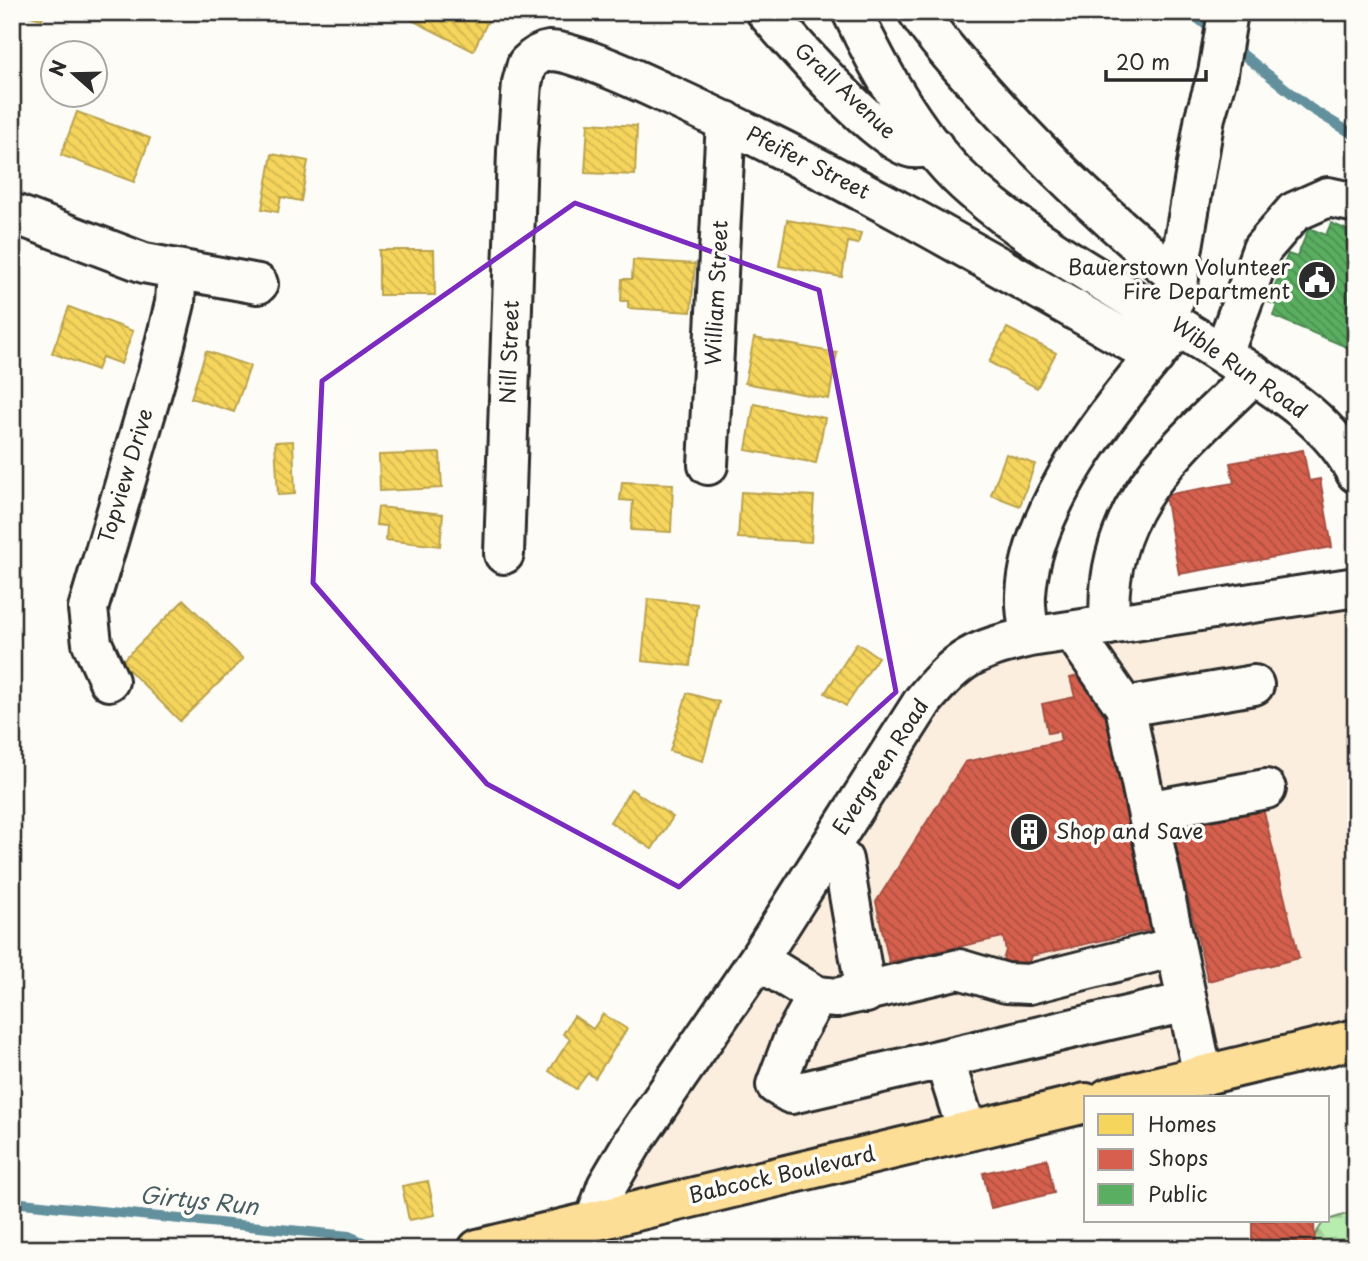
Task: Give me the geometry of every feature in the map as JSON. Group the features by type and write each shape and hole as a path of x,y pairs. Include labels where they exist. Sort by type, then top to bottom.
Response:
{"main road":[{"path":"1117,1096 1356,1039"},
{"name":"Babcock Boulevard","path":"483,1248 1084,1104"}],"street":[{"name":"Grall Avenue","path":"766,12 802,54 888,136 911,148 934,147"},
{"name":"Wible Run Road","path":"852,12 895,91 934,147 972,190 1015,223 1281,392 1322,427 1356,473"},
{"path":"918,12 936,39 1028,141 1131,239 1179,278"},
{"path":"1030,637 1026,596 1031,562 1047,518 1078,459 1111,407 1154,356 1175,323 1179,278 1205,117 1218,73 1228,12"},
{"name":"Pfeifer Street","path":"517,151 527,64 535,56 547,51 559,52 627,76 726,121 920,221 1154,356"},
{"name":"William Street","path":"708,465 726,121"},
{"name":"Nill Street","path":"504,554 517,151"},
{"path":"1223,354 1262,249 1294,212 1328,197 1356,203"},
{"path":"12,213 144,262 258,284"},
{"name":"Topview Drive","path":"109,681 92,643 88,609 159,368 175,303 177,269"},
{"path":"1110,625 1108,595 1114,563 1130,518 1149,481 1254,374"},
{"name":"Evergreen Road","path":"595,1220 607,1186 633,1142 758,960 834,856 923,701 946,673 968,656 987,647 1030,637 1356,587"},
{"path":"1072,631 1125,707 1203,1076"},
{"path":"1125,707 1254,685"},
{"path":"1147,811 1266,789"},
{"path":"834,856 876,973"},
{"path":"758,960 817,996 842,998 876,973 959,969 1006,983 1030,984 1175,947"},
{"path":"817,996 794,1037 776,1085 791,1094 1187,1002"},
{"path":"944,1059 967,1132"}],"highlighted area":[{"path":"575,203 819,290 896,692 679,887 487,784 313,583 322,381"}],"shaded area":[{"path":"1356,587 1356,1039 1116,1096 1084,1096 1084,1104 595,1220 946,673"}],"green space":[{"path":"1356,1211 1356,1249 1306,1249 1323,1222 1330,1222 1330,1219"}],"building: Homes":[{"path":"14,12 44,12 42,19"},
{"path":"396,12 481,12 490,17 473,51"},
{"path":"77,112 150,138 134,182 61,155"},
{"path":"588,123 637,126 635,175 585,173"},
{"path":"272,154 308,161 301,201 281,197 278,212 262,209"},
{"path":"787,220 861,233 858,244 848,242 842,277 779,266"},
{"path":"379,250 434,250 435,295 379,295"},
{"path":"633,260 695,264 691,312 628,308 628,301 621,301 622,279 632,279"},
{"path":"12,290 21,294 12,320"},
{"path":"69,307 133,331 121,364 102,357 97,370 52,353"},
{"path":"1007,328 1056,353 1037,388 989,362"},
{"path":"754,338 837,353 829,399 745,383"},
{"path":"206,351 250,366 234,412 191,398"},
{"path":"754,404 825,418 816,463 746,450"},
{"path":"293,441 295,494 278,495 275,442"},
{"path":"440,453 442,488 380,491 379,455"},
{"path":"1006,454 1035,464 1020,506 991,495"},
{"path":"622,482 673,484 671,532 631,530 633,501 620,500"},
{"path":"741,492 814,496 811,542 738,538"},
{"path":"378,507 443,514 440,546 386,540 387,526 376,525"},
{"path":"648,599 697,604 690,666 642,661"},
{"path":"184,600 243,659 180,721 121,662"},
{"path":"857,643 878,657 846,706 825,693"},
{"path":"687,693 719,702 703,761 670,751"},
{"path":"631,789 673,817 652,849 610,822"},
{"path":"603,1014 627,1029 595,1078 588,1073 576,1089 549,1071 570,1039 563,1034 574,1016 593,1029"},
{"path":"428,1181 435,1215 409,1220 402,1186"}],"building: Shops":[{"path":"1303,450 1309,481 1320,479 1332,547 1179,574 1165,495 1234,483 1230,463"},
{"name":"Shop and Save","path":"1089,673 1108,697 1158,928 1031,956 1027,968 1003,960 1006,950 1003,937 889,962 876,902 965,762 1061,741 1059,731 1048,733 1042,704 1075,697 1070,678"},
{"path":"1263,808 1299,958 1208,981 1172,830"},
{"path":"1047,1159 1054,1193 991,1208 983,1173"},
{"path":"1252,1222 1314,1222 1315,1249 1252,1249"}],"building: Public":[{"name":"Bauerstown Volunteer Fire Department","path":"1331,223 1356,234 1356,351 1273,316 1277,305 1268,302 1288,254 1297,257 1309,228 1326,235"}],"waterway":[{"path":"1190,12 1217,34"},
{"path":"1231,45 1310,108 1356,136"},
{"name":"Girtys Run","path":"12,1202 349,1236 379,1249"}],"place":[{"name":"Bauerstown Volunteer Fire Department","path":"1317,280"},
{"name":"Shop and Save","path":"1029,832"}]}
